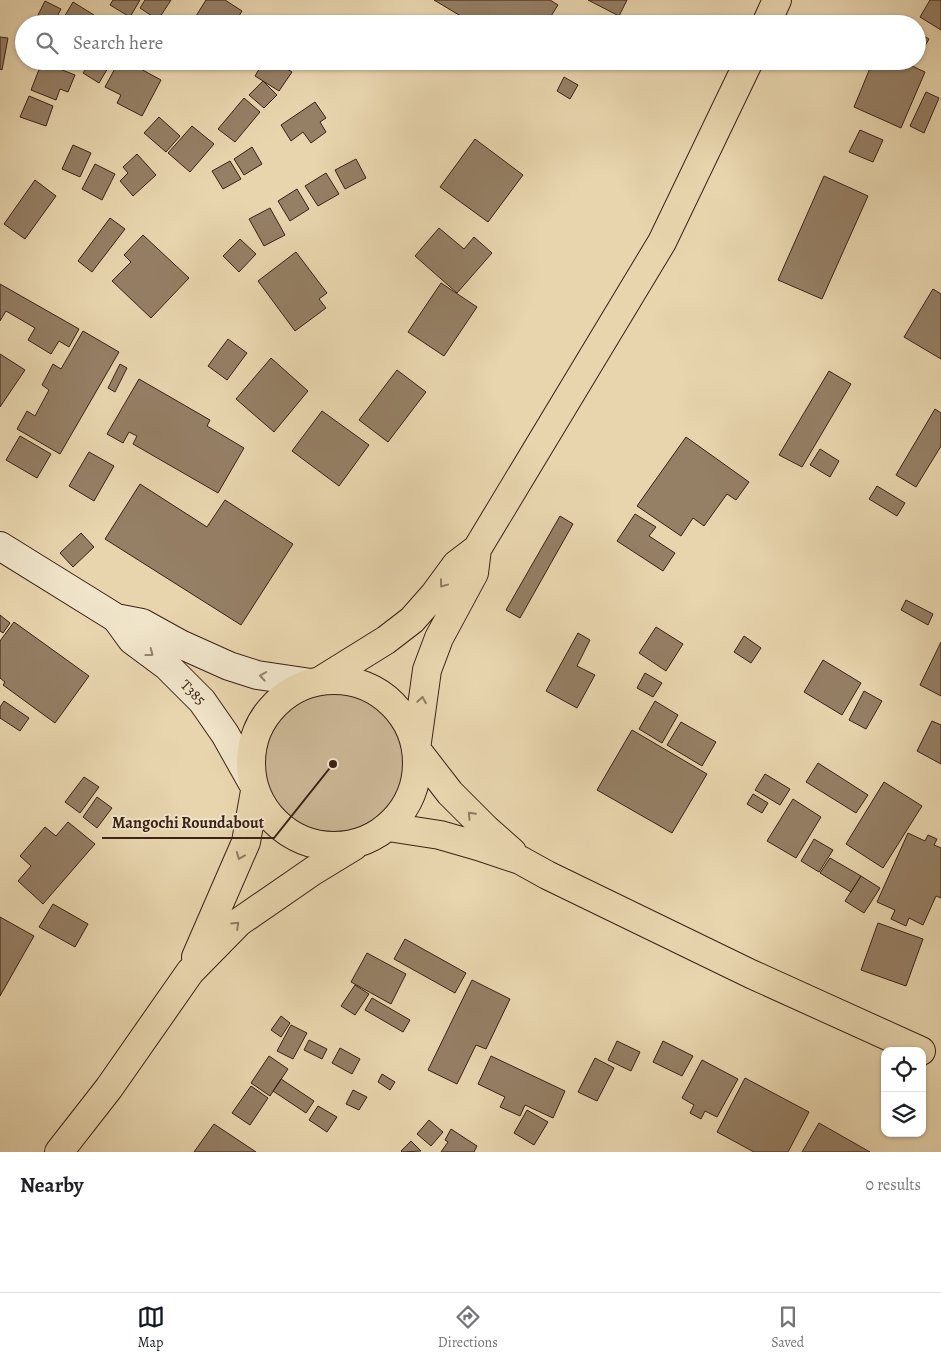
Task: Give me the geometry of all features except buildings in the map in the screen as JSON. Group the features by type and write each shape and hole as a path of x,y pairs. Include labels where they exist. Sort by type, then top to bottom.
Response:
{"highway":[{"path":"770,15 777,0"},
{"path":"361,842 340,846 318,845 298,839 280,827 265,811 254,787 250,761 253,740 262,720 275,704 291,691 315,682 386,640 412,620 434,595 456,565 477,549 662,242 745,70"},
{"path":"59,1152 109,1088 190,972 239,922 313,870 375,836 388,827 403,811 413,792 417,770 416,749 426,670 439,638 474,573 477,549"},
{"path":"315,682 342,680 363,685 382,695 398,710 410,728 416,749 450,793 520,860"},
{"path":"190,972 246,842 254,787"},
{"path":"388,827 440,835 520,860 751,974 913,1047"},
{"path":"926,1053 941,1060"}],"street":[{"name":"T385","path":"0,546 116,618 142,623 180,644 229,666 256,675 315,682"},
{"name":"T385","path":"116,618 132,640 167,666 202,701 224,734 254,787"}],"shaded area":[{"path":"333,690 347,691 360,695 373,702 383,711 392,721 399,734 403,747 403,775 399,788 392,801 383,811 373,820 360,827 347,831 333,832 319,831 306,827 293,820 283,811 274,801 267,788 263,775 262,761 263,747 267,734 274,721 283,711 293,702 306,695 319,691"}],"place":[{"name":"Mangochi Roundabout","path":"333,764"}]}
